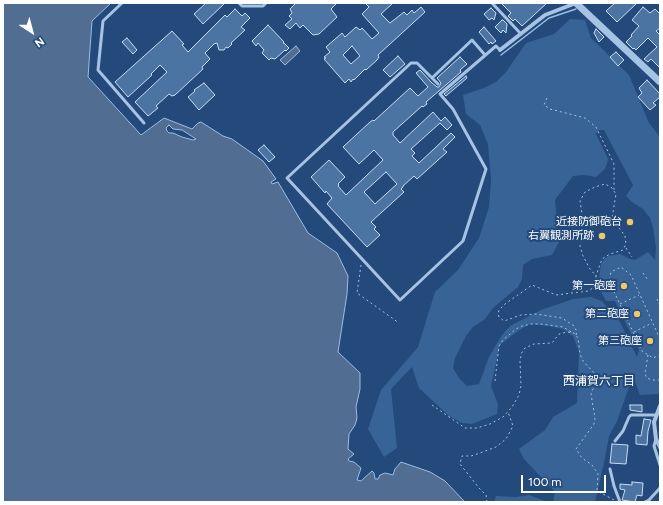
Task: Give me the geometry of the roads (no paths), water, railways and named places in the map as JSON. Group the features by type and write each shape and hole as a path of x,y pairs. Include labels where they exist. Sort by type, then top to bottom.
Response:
{"street":[{"path":"500,50 545,15 576,3 660,82"},
{"path":"660,406 654,422 656,439 660,447"}],"lane":[{"path":"122,3 103,21 98,70 144,123"},
{"path":"239,3 242,6 263,6 266,3"},
{"path":"492,3 521,34"},
{"path":"432,78 472,40 485,55"},
{"path":"438,84 417,64 411,64 287,178 400,300 463,241 486,169 453,109 440,94 496,46 500,50"},
{"path":"615,441 623,431 629,417 656,415"},
{"path":"656,439 654,446 660,465"},
{"path":"610,469 619,502"},
{"path":"648,501 660,488"}],"waterway":[{"path":"501,55 549,18 576,9"}],"place":[{"name":"近接防御砲台","path":"630,222"},
{"name":"右翼観測所跡","path":"602,236"},
{"name":"第一砲座","path":"624,286"},
{"name":"第二砲座","path":"637,314"},
{"name":"第三砲座","path":"650,341"}],"district":[{"name":"西浦賀六丁目","path":"599,381"}]}
